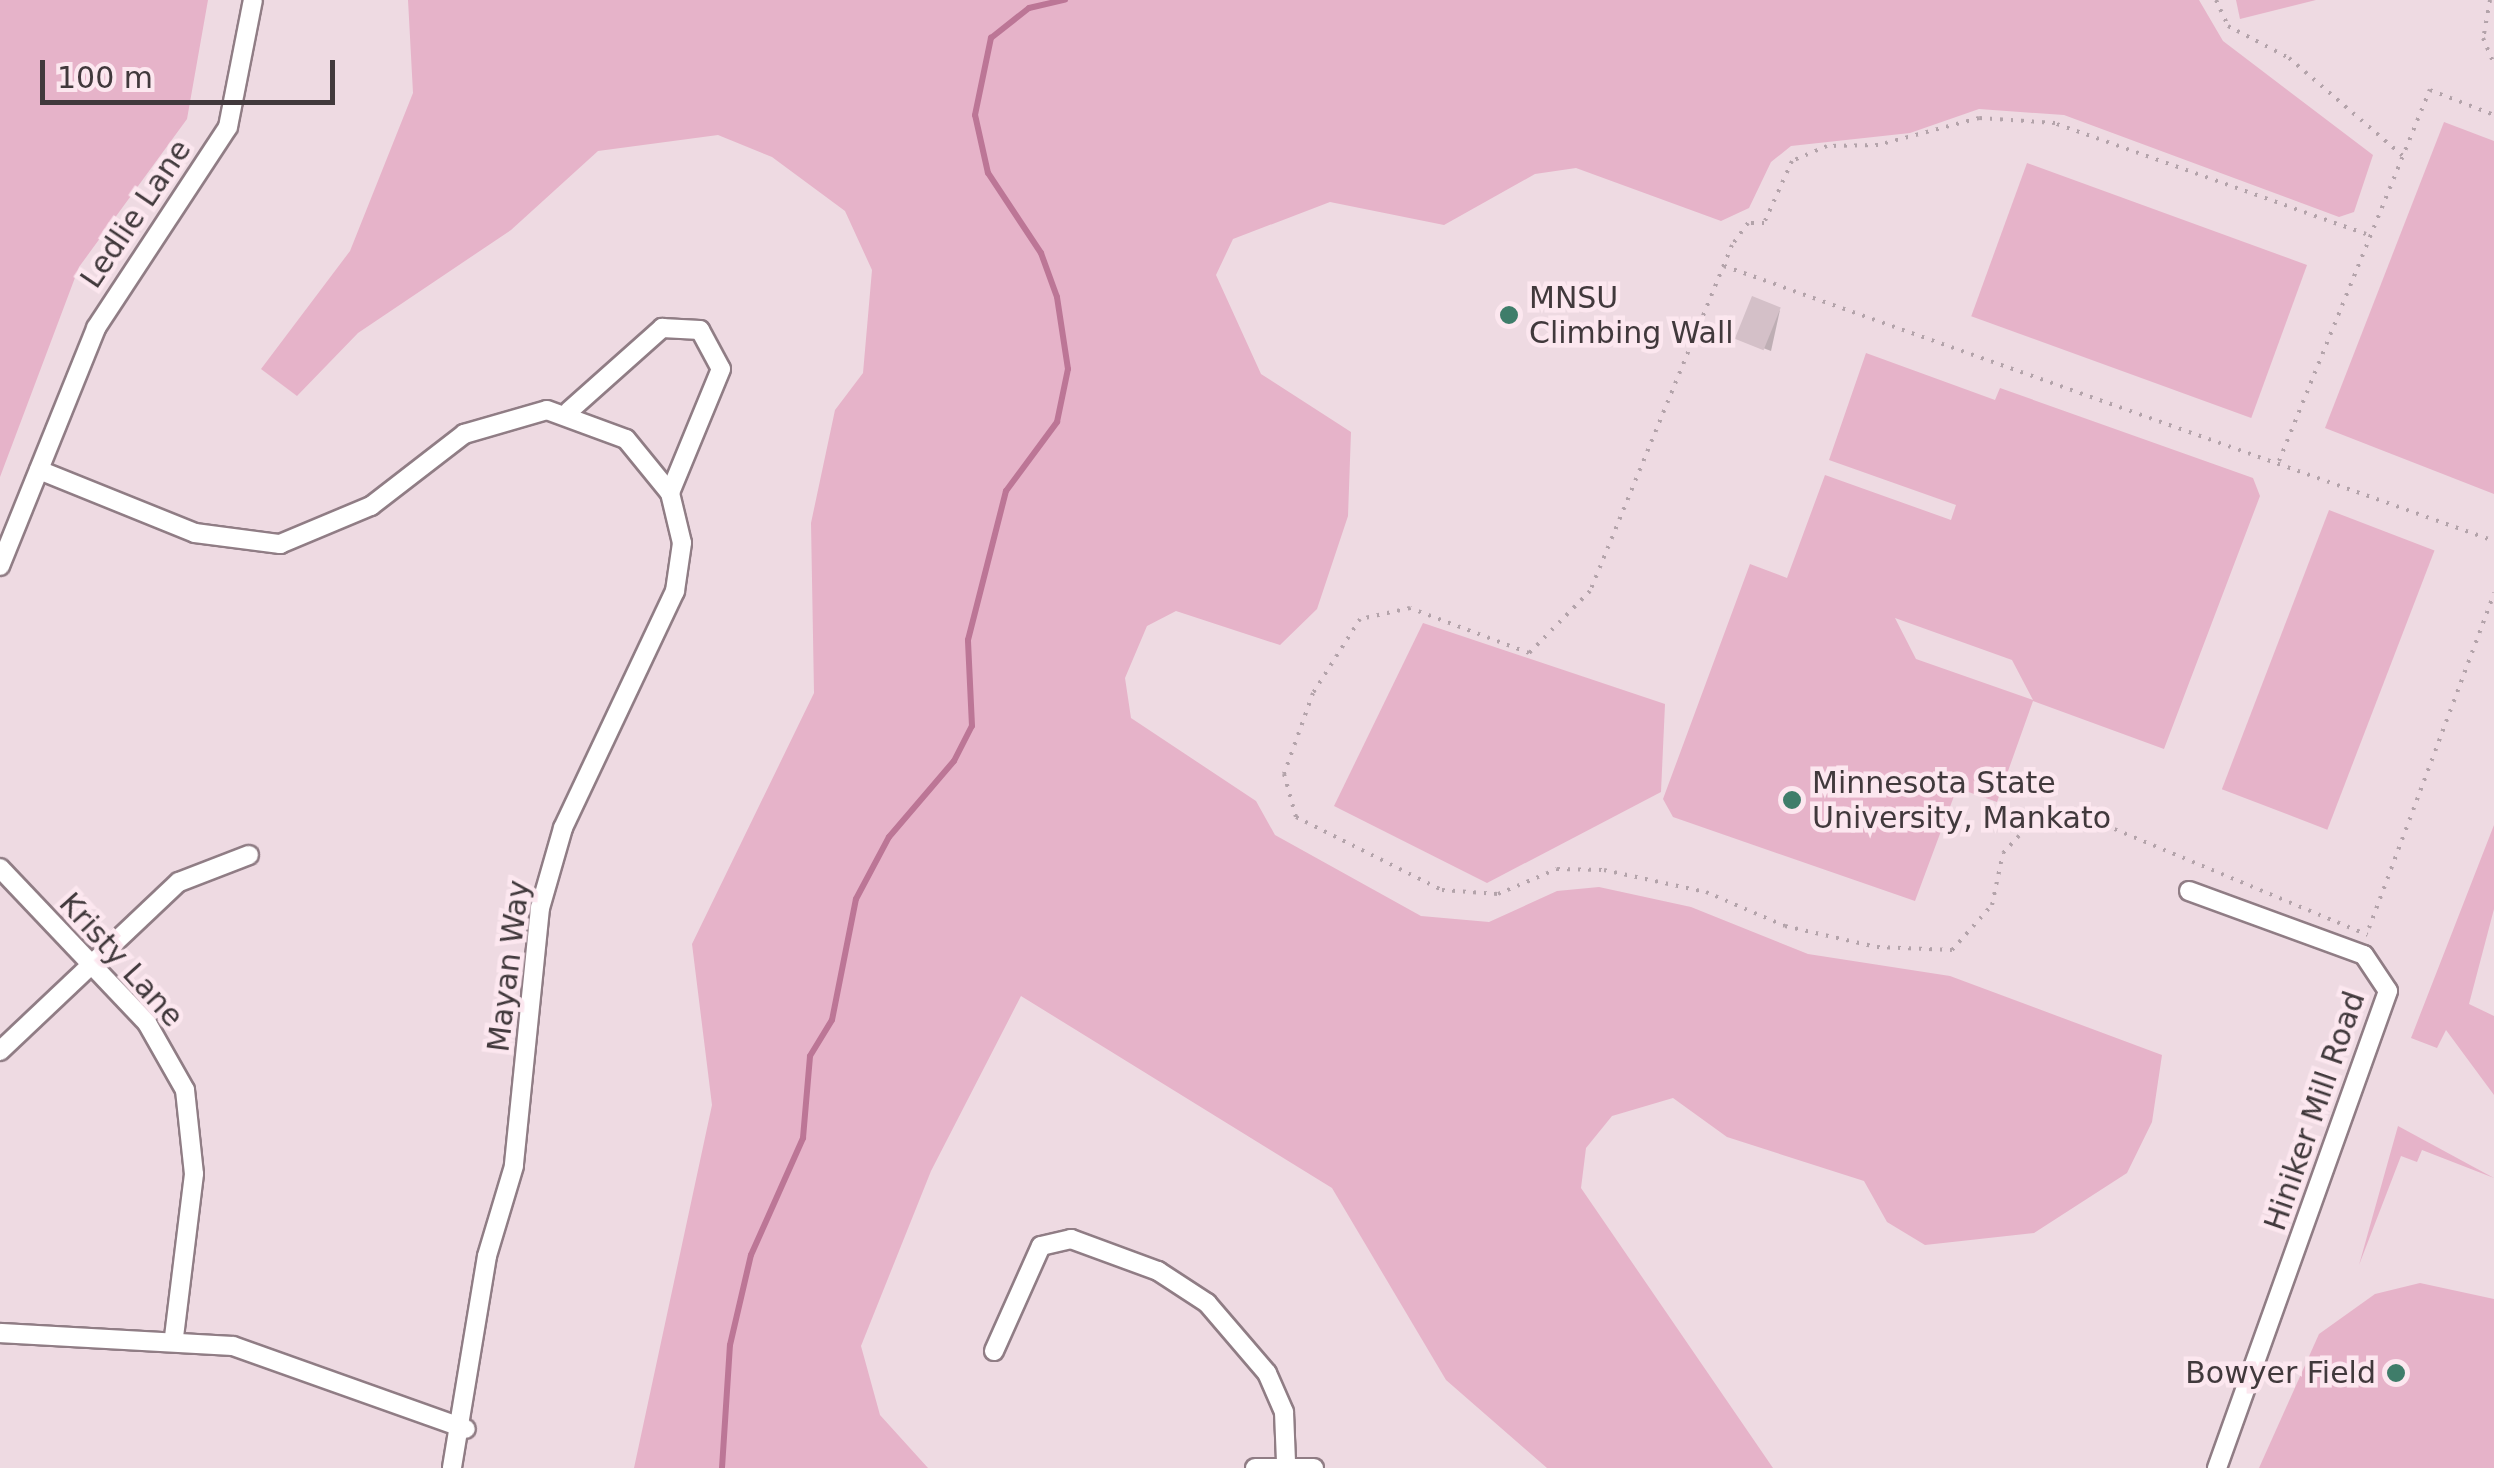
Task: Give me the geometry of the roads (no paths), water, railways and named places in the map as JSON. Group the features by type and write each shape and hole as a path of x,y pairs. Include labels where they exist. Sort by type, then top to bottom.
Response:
{"street":[{"name":"Ledlie Lane","path":"0,566 123,276 228,126 253,0"},
{"path":"39,470 195,533 280,544 344,523 478,428 504,416 568,410 662,328 700,330 722,369 670,493"},
{"name":"Mayan Way","path":"452,1468 466,1429 478,1301 519,1128 540,908 563,828 675,590 682,542 670,493 626,439 568,410"},
{"path":"0,1051 179,882 249,856"},
{"name":"Kristy Lane","path":"0,868 147,1023 185,1090 194,1174 174,1336"},
{"name":"Hiniker Mill Road","path":"2188,891 2364,955 2386,980 2385,1005 2217,1468"},
{"path":"994,1351 1041,1246 1071,1239 1140,1265 1208,1302 1268,1373 1284,1412 1286,1462"},
{"path":"0,1333 174,1336 265,1356 466,1429"},
{"path":"1256,1468 1286,1462 1314,1468"}],"waterway":[{"path":"722,1468 730,1345 751,1255 803,1138 810,1056 832,1020 856,899 889,837 954,761 972,726 968,640 1006,491 1057,422 1068,369 1057,297 1041,253 988,173 975,115 991,38 1029,8 1065,0"}],"place":[{"name":"MNSU Climbing Wall","path":"1509,315"},
{"name":"Minnesota State University, Mankato","path":"1792,800"},
{"name":"Bowyer Field","path":"2396,1373"}]}
